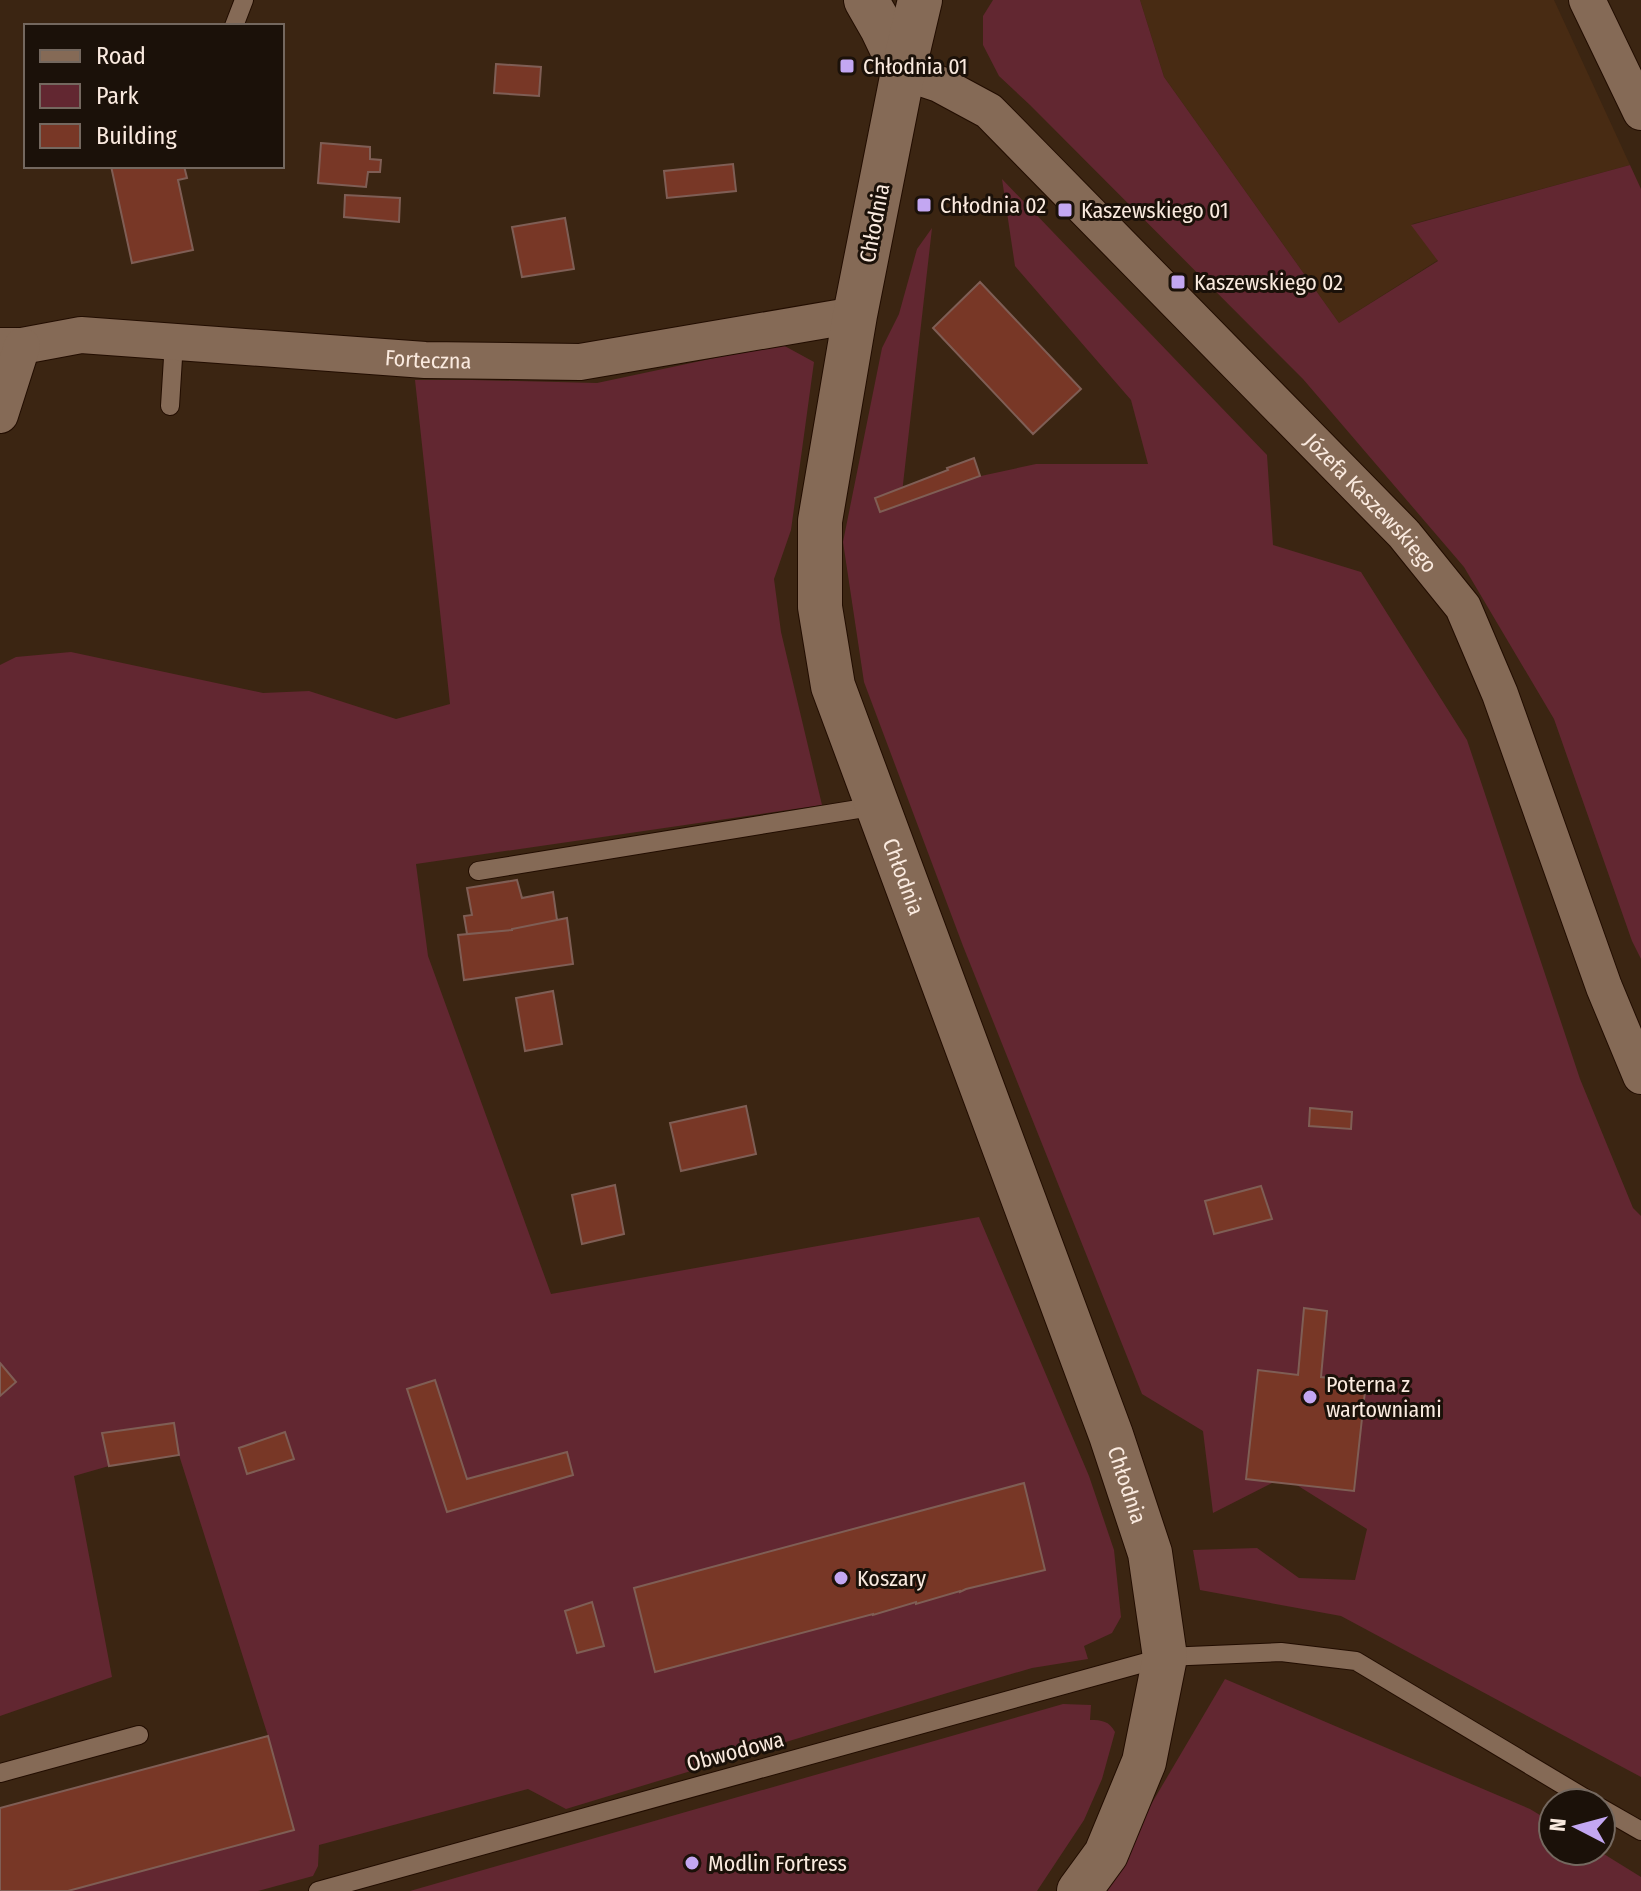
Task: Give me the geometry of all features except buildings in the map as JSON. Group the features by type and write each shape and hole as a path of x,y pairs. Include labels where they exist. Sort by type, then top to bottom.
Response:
{"street":[{"path":"866,0 903,72"},
{"name":"Chłodnia","path":"920,0 855,315 820,521 820,607 833,686 1116,1450 1150,1553 1165,1657 1144,1762 1106,1854 1079,1891"},
{"path":"1587,0 1641,112"},
{"name":"Józefa Kaszewskiego","path":"903,72 939,84 989,111 1404,534 1463,607 1500,694 1604,987 1641,1076"},
{"name":"Forteczna","path":"11,346 81,335 425,360 580,362 855,315"},
{"path":"0,415 11,346"}],"lane":[{"path":"235,24 244,0"},
{"path":"170,406 174,342"},
{"path":"478,871 877,806"},
{"name":"Obwodowa","path":"318,1891 1165,1657 1281,1652 1356,1661 1566,1787"},
{"path":"0,1773 139,1735"},
{"path":"1617,1817 1641,1831"}],"shaded area":[{"path":"1140,0 1554,0 1630,165 1412,224 1438,260 1339,323 1164,77"}],"green space":[{"path":"993,0 1140,0 1164,77 1339,323 1438,261 1411,225 1630,165 1641,189 1641,959 1554,719 1464,567 1303,379 999,76 983,45 983,16"},
{"path":"1002,179 1267,455 1273,545 1361,572 1467,740 1580,1079 1633,1208 1641,1216 1641,1777 1341,1616 1200,1590 1193,1550 1257,1548 1299,1578 1355,1580 1367,1529 1284,1477 1213,1513 1203,1431 1142,1394 963,946 864,682 843,542 882,348 899,314 917,249 932,228 902,493 1036,464 1148,464 1131,400 1015,266"},
{"path":"781,344 814,362 791,530 774,579 781,632 822,805 416,864 428,956 551,1294 979,1217 1089,1476 1114,1550 1121,1617 1112,1633 1084,1646 1088,1659 1032,1668 566,1809 528,1789 319,1845 318,1866 313,1876 258,1891 68,1891 293,1829 268,1736 179,1455 174,1423 102,1433 109,1466 74,1476 112,1677 0,1716 0,665 16,657 71,652 263,693 309,691 396,719 450,704 415,380 597,383","holes":["285,1433 294,1458 247,1474 239,1448"]},
{"path":"1225,1679 1530,1809 1537,1813 1537,1867 1617,1867 1617,1862 1641,1877 1641,1891 1100,1891"},
{"path":"1063,1704 1091,1705 1090,1720 1105,1722 1115,1732 1102,1779 1084,1820 1037,1891 410,1891"}],"place":[{"name":"Chłodnia 01","path":"847,66"},
{"name":"Chłodnia 02","path":"924,205"},
{"name":"Kaszewskiego 01","path":"1065,210"},
{"name":"Kaszewskiego 02","path":"1178,282"},
{"name":"Poterna z wartowniami","path":"1310,1397"},
{"name":"Koszary","path":"841,1578"},
{"name":"Modlin Fortress","path":"692,1863"}]}
